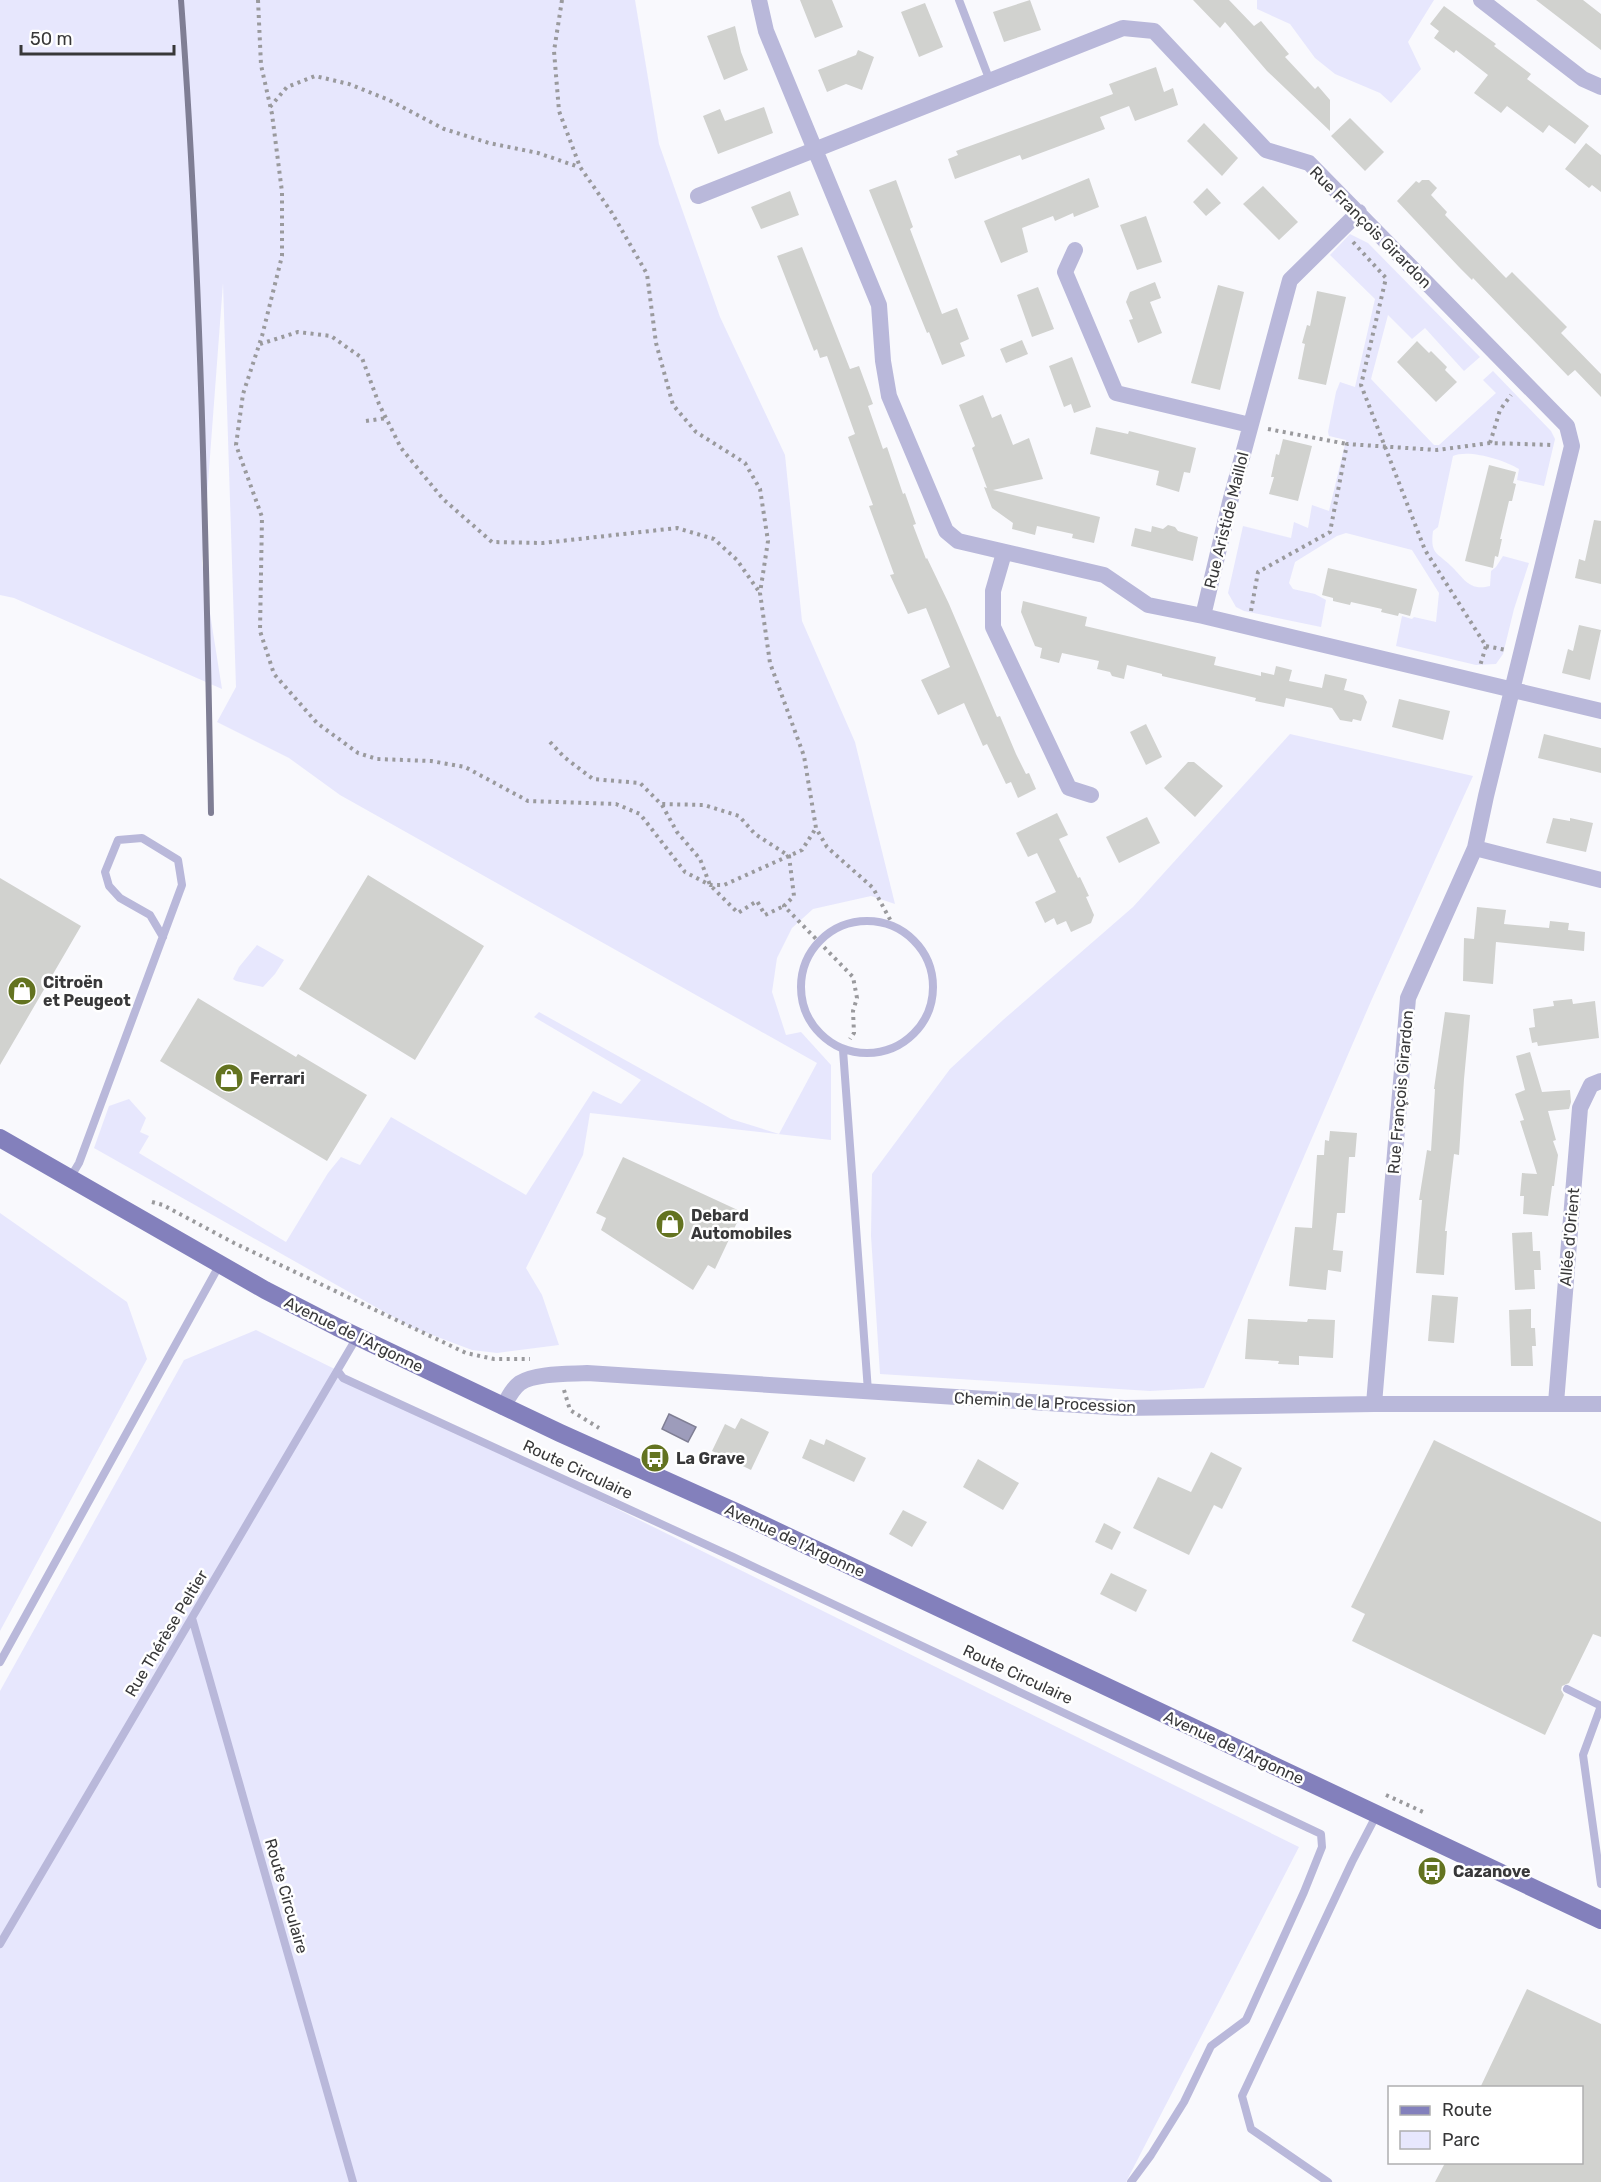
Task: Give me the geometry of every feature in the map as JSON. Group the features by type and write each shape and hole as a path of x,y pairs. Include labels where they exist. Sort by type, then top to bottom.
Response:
{"main road":[{"name":"Avenue de l'Argonne","path":"0,1138 265,1290 357,1336 503,1407 736,1512 1601,1920"}],"street":[{"path":"759,0 766,32 817,150 879,305 883,361 889,396 946,531 958,541 1104,575 1148,605 1249,626 1601,711"},
{"path":"1481,0 1583,79 1601,87"},
{"name":"Rue François Girardon","path":"698,196 1123,28 1154,31 1266,150 1309,163 1567,426 1572,446 1475,848 1408,998 1374,1404"},
{"name":"Rue Aristide Maillol","path":"1203,616 1250,425 1290,280 1340,228 1359,212"},
{"path":"1076,250 1065,272 1116,393 1250,425"},
{"path":"1004,553 993,591 993,627 1069,788 1091,795"},
{"path":"1475,848 1601,880"},
{"name":"Allée d'Orient","path":"1556,1403 1580,1108 1592,1085 1601,1081"},
{"name":"Chemin de la Procession","path":"503,1407 511,1392 522,1382 536,1377 587,1373 1124,1408 1374,1404 1601,1404"}],"lane":[{"path":"959,0 990,81"},
{"path":"70,1179 79,1163 163,937 182,885 178,861 142,838 118,840 105,872 109,886 120,898 150,915 163,937"},
{"path":"873,920 893,925 913,938 926,957 933,978 933,1001 924,1023 909,1040 889,1051 866,1054 843,1050 825,1039 811,1023 802,1004 800,983 805,962 819,941 832,930 852,922 873,920"},
{"path":"843,1050 868,1391"},
{"path":"0,1662 220,1264"},
{"name":"Rue Thérèse Peltier","path":"0,1944 357,1336"},
{"name":"Route Circulaire","path":"338,1371 343,1378 734,1557 1321,1833 1322,1847 1309,1881 1246,2019 1211,2046 1184,2102 1131,2182"},
{"name":"Route Circulaire","path":"192,1618 353,2182"},
{"path":"1567,1689 1601,1707 1583,1755 1601,1884"},
{"path":"1328,2182 1251,2129 1242,2096 1352,1862 1377,1814"}],"path":[{"path":"258,0 261,64 270,107 282,192 282,256 260,344 243,394 236,444 262,518 260,631 274,674 316,723 358,753 377,759 431,761 465,767 528,801 616,804 640,814 685,872 711,885 738,913 757,901 765,915 784,906 794,896 789,856"},
{"path":"562,0 554,51 559,111 580,167 612,213 647,274 656,343 673,405 696,432 745,463 760,489 768,541 760,593 770,663 804,756 816,828 828,847 873,888 893,925"},
{"path":"270,107 287,87 315,76 349,84 389,100 444,129 489,143 538,153 580,167"},
{"path":"1340,228 1386,278 1361,385 1425,550 1486,646 1476,681"},
{"path":"260,344 298,332 332,336 362,358 401,448 444,499 492,542 543,543 677,528 714,539 737,560 760,593"},
{"path":"1490,443 1500,410 1522,381"},
{"path":"366,421 387,418"},
{"path":"1250,425 1347,444 1385,448 1437,450 1490,443 1572,446"},
{"path":"1249,626 1258,572 1330,532 1347,444"},
{"path":"550,742 564,757 593,779 640,783 662,804 677,832 700,859 711,885"},
{"path":"662,804 705,805 739,816 754,834 789,856"},
{"path":"711,885 724,885 802,850 816,828"},
{"path":"784,906 853,976 857,998 853,1011 854,1033 843,1050"},
{"path":"146,1200 163,1205 234,1243 466,1353 494,1359 552,1359 561,1375 570,1410 609,1433"},
{"path":"1375,1790 1429,1816"}],"green space":[{"path":"0,0 635,0 659,144 720,317 785,455 802,621 855,742 895,904 871,896 813,909 792,928 777,958 772,992 786,1035 801,1032 831,1065 831,1140 590,1113 583,1155 526,1268 542,1295 559,1345 497,1353 472,1350 411,1327 94,1148 109,1106 129,1099 146,1118 140,1132 149,1136 139,1153 286,1242 328,1173 341,1157 360,1165 391,1117 526,1195 593,1091 621,1104 641,1080 534,1017 539,1012 731,1119 779,1134 817,1063 340,795 289,758 217,722 236,687 223,283 202,563 222,689 14,598 0,595"},
{"path":"1257,0 1434,0 1408,42 1421,69 1391,103 1380,93 1335,74 1315,58 1290,24 1257,9"},
{"path":"1350,234 1368,243 1480,357 1464,371 1425,328 1412,339 1388,315 1371,379 1434,445 1439,445 1496,393 1483,380 1493,371 1551,431 1555,439 1544,486 1517,480 1519,469 1496,459 1468,454 1453,456 1438,527 1433,531 1433,545 1436,552 1467,582 1477,587 1490,586 1491,571 1503,556 1529,563 1503,654 1496,664 1476,665 1396,646 1402,616 1436,622 1439,593 1412,550 1346,533 1337,536 1295,562 1289,583 1293,589 1315,594 1326,600 1321,627 1244,611 1236,607 1228,593 1243,526 1291,538 1294,522 1308,528 1312,505 1329,511 1346,440 1329,436 1328,432 1336,392 1340,382 1355,387 1375,299 1330,255"},
{"path":"1290,734 1473,776 1372,999 1204,1388 1150,1391 880,1374 871,1236 872,1174 950,1069 1133,907"},
{"path":"257,945 284,960 263,987 233,979 239,967"},
{"path":"0,1213 127,1302 147,1359 0,1631"},
{"path":"256,1330 1299,1847 1126,2182 0,2182 0,1691 184,1360"}],"shaded area":[{"path":"669,1414 696,1427 688,1442 662,1429"}],"building":[{"path":"800,0 832,0 843,27 815,38"},
{"path":"1030,0 1041,30 1004,42 993,12"},
{"path":"1193,0 1229,0 1254,26 1261,21 1289,54 1285,57 1315,89 1318,86 1330,100 1330,131 1267,71 1225,22 1220,28"},
{"path":"1536,0 1583,0 1601,14 1601,50"},
{"path":"925,3 943,47 919,57 901,12"},
{"path":"1444,6 1496,44 1494,46 1531,74 1527,79 1589,126 1575,144 1549,125 1543,133 1507,106 1501,113 1474,93 1488,75 1456,50 1454,53 1434,38 1439,31 1430,24"},
{"path":"735,26 748,70 724,80 707,36"},
{"path":"858,50 874,57 862,90 846,84 827,92 818,70 856,55"},
{"path":"1156,67 1164,92 1173,88 1178,105 1135,121 1129,106 1100,117 1105,129 1022,160 1020,155 955,179 948,159 958,155 956,151 1113,94 1109,84"},
{"path":"764,107 773,133 718,154 703,116 720,109 725,121"},
{"path":"1350,118 1384,152 1365,171 1331,136"},
{"path":"1204,123 1238,158 1222,176 1187,141"},
{"path":"1586,143 1601,155 1601,192 1592,185 1589,188 1565,169"},
{"path":"1089,178 1099,207 1074,217 1073,213 1055,221 1053,216 1022,228 1028,252 1001,263 984,221"},
{"path":"896,180 913,227 910,229 942,314 957,308 969,339 960,343 965,356 942,365 869,190"},
{"path":"1422,180 1429,180 1437,188 1431,195 1447,212 1445,215 1506,278 1512,272 1567,327 1561,333 1601,374 1601,397 1575,370 1568,376 1397,201 1416,181 1419,183"},
{"path":"1263,186 1298,222 1279,240 1243,204"},
{"path":"1207,188 1221,203 1206,216 1193,202"},
{"path":"790,191 799,215 761,229 751,207"},
{"path":"1146,216 1162,262 1137,270 1120,225"},
{"path":"802,247 850,369 859,366 873,404 868,406 883,449 887,447 903,494 905,493 916,524 913,525 926,559 949,604 997,717 1000,716 1016,754 1026,774 1029,773 1036,789 1018,798 1011,782 1006,784 987,744 983,746 964,703 938,715 921,680 950,667 926,608 908,614 890,575 894,574 869,506 873,505 848,437 855,434 827,356 820,358 817,349 814,351 777,256"},
{"path":"1155,282 1161,298 1150,302 1162,333 1138,343 1129,320 1133,319 1126,302 1130,292"},
{"path":"1218,285 1244,292 1220,390 1191,383"},
{"path":"1038,287 1054,329 1032,337 1017,295"},
{"path":"1317,291 1346,297 1326,385 1298,379 1305,344 1302,343 1307,325 1310,326"},
{"path":"1022,340 1028,354 1006,363 1000,349"},
{"path":"1417,341 1447,367 1445,370 1457,382 1436,402 1397,362"},
{"path":"1072,357 1091,407 1074,413 1071,404 1064,407 1049,366"},
{"path":"983,395 992,418 1001,414 1013,445 1029,438 1043,479 993,490 1100,517 1094,543 1072,538 1073,534 1037,526 1035,535 1012,529 1013,523 992,508 972,448 975,446 959,405"},
{"path":"1096,427 1128,434 1129,431 1196,448 1190,473 1184,472 1179,492 1156,485 1159,471 1090,454"},
{"path":"1283,439 1312,446 1298,501 1269,494 1274,477 1271,477 1276,454 1279,455"},
{"path":"1489,465 1516,472 1512,501 1509,501 1498,557 1495,556 1493,568 1465,561"},
{"path":"1594,520 1601,521 1601,584 1575,578 1579,559 1585,561"},
{"path":"1168,525 1175,527 1178,531 1198,537 1193,561 1131,546 1135,528 1151,532 1152,526 1163,529"},
{"path":"1328,568 1417,589 1410,616 1381,612 1382,609 1351,602 1350,605 1333,601 1333,598 1322,595"},
{"path":"1023,601 1087,617 1085,626 1216,657 1214,665 1261,676 1261,672 1274,675 1276,666 1292,670 1289,681 1322,688 1325,674 1347,679 1344,690 1363,695 1367,702 1361,721 1340,720 1332,708 1286,698 1284,707 1255,701 1256,698 1162,676 1162,674 1127,665 1124,679 1097,669 1099,661 1062,653 1059,663 1040,658 1042,648 1035,646 1021,612"},
{"path":"1579,625 1601,630 1590,680 1562,673 1568,649 1573,651"},
{"path":"1399,699 1450,711 1443,740 1392,727"},
{"path":"1146,724 1162,757 1146,765 1130,732"},
{"path":"1544,734 1601,748 1601,773 1538,758"},
{"path":"1188,762 1194,762 1223,786 1195,817 1164,788"},
{"path":"1057,813 1068,835 1059,839 1089,896 1086,897 1094,915 1091,923 1071,932 1066,921 1057,925 1054,918 1045,923 1035,902 1056,892 1037,853 1028,857 1016,833"},
{"path":"1147,817 1160,843 1119,863 1106,837"},
{"path":"1553,818 1570,821 1570,818 1593,823 1586,852 1546,843"},
{"path":"368,875 484,946 415,1060 299,989"},
{"name":"Citroën et Peugeot","path":"0,878 81,926 0,1065"},
{"path":"1477,907 1506,910 1504,924 1549,928 1550,921 1569,923 1568,930 1585,932 1584,951 1496,942 1493,984 1463,981 1464,938 1474,939"},
{"name":"Ferrari","path":"198,998 296,1057 298,1054 367,1095 327,1161 160,1061"},
{"path":"1572,999 1573,1004 1595,1001 1599,1038 1538,1046 1537,1042 1532,1043 1529,1028 1535,1027 1533,1009 1554,1006 1553,1001"},
{"path":"1445,1012 1470,1015 1459,1155 1454,1154 1445,1231 1447,1231 1444,1275 1416,1273 1422,1200 1419,1200 1427,1150 1431,1151 1434,1089"},
{"path":"1530,1052 1542,1092 1570,1090 1569,1109 1548,1111 1558,1155 1548,1216 1523,1214 1524,1196 1520,1196 1522,1173 1537,1174 1520,1121 1524,1120 1515,1094 1525,1090 1516,1056"},
{"path":"1330,1131 1357,1133 1355,1157 1349,1157 1345,1213 1337,1213 1333,1250 1343,1251 1341,1272 1328,1270 1326,1290 1289,1286 1295,1227 1312,1228 1317,1155 1324,1155 1325,1140 1329,1141"},
{"name":"Debard Automobiles","path":"623,1157 742,1212 715,1269 708,1265 693,1290 601,1230 606,1218 596,1213"},
{"path":"1532,1232 1533,1251 1540,1251 1541,1270 1534,1270 1535,1289 1515,1290 1512,1233"},
{"path":"1432,1295 1458,1297 1454,1343 1428,1341"},
{"path":"1531,1309 1531,1328 1535,1328 1536,1346 1532,1346 1533,1366 1511,1366 1509,1310"},
{"path":"1248,1319 1307,1322 1308,1319 1335,1320 1333,1358 1299,1356 1299,1365 1245,1359"},
{"path":"741,1418 769,1432 751,1470 712,1451 725,1424 735,1429"},
{"path":"810,1439 824,1445 826,1439 866,1458 854,1482 802,1458"},
{"path":"1434,1440 1601,1522 1601,1637 1593,1634 1569,1683 1562,1686 1561,1690 1564,1695 1545,1735 1352,1641 1365,1614 1351,1607"},
{"path":"1211,1452 1242,1468 1222,1509 1214,1505 1189,1555 1133,1528 1158,1477 1191,1492"},
{"path":"978,1459 1019,1483 1003,1510 963,1487"},
{"path":"903,1510 927,1522 912,1547 889,1534"},
{"path":"1104,1523 1121,1532 1112,1550 1095,1542"},
{"path":"1111,1573 1147,1590 1136,1612 1100,1594"},
{"path":"1527,1989 1601,2024 1601,2182 1435,2182 1444,2164 1583,2164 1583,2086 1481,2086"}],"waterway":[{"path":"181,0 198,304 211,813"}],"place":[{"name":"Citroën et Peugeot","path":"22,991"},
{"name":"Ferrari","path":"229,1078"},
{"name":"Debard Automobiles","path":"670,1224"},
{"name":"La Grave","path":"655,1458"},
{"name":"Cazanove","path":"1432,1871"}]}
